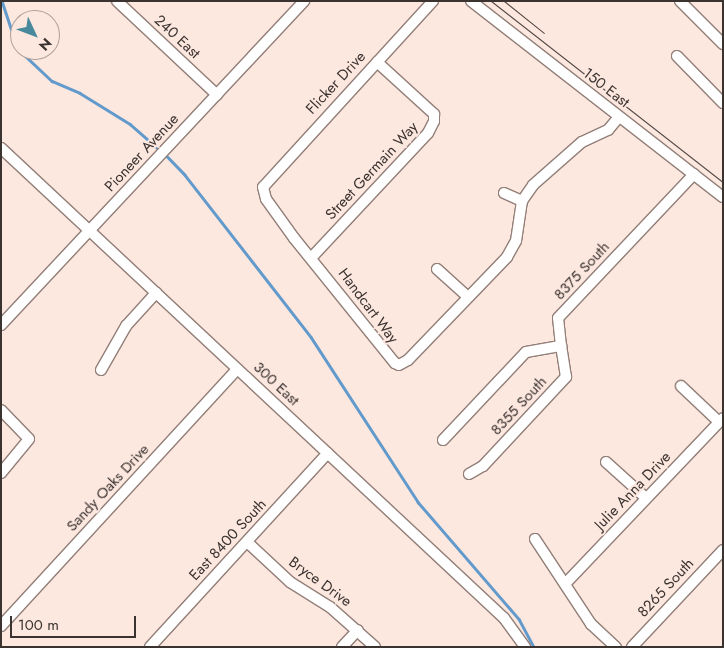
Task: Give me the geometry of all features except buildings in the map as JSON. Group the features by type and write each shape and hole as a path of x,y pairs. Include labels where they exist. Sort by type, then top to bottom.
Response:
{"street":[{"name":"240 East","path":"117,1 217,95"},
{"name":"Pioneer Avenue","path":"1,325 304,1"},
{"name":"Flicker Drive","path":"263,187 433,1"},
{"name":"150 East","path":"471,1 723,197"},
{"path":"680,1 723,44"},
{"path":"677,56 721,97"},
{"name":"Street Germain Way","path":"312,257 428,133 434,121 434,114 377,62"},
{"path":"504,193 522,201 533,185 582,142 608,130 619,117"},
{"name":"300 East","path":"3,154 90,230 504,618 525,647"},
{"name":"8375 South","path":"561,346 558,318 694,174"},
{"name":"Handcart Way","path":"263,187 266,199 386,356 400,365 412,357 512,249 519,231 522,201"},
{"path":"437,269 468,297"},
{"path":"101,370 126,326 156,292"},
{"path":"443,440 526,352 561,346"},
{"name":"8355 South","path":"469,474 483,466 566,377 561,346"},
{"name":"Sandy Oaks Drive","path":"1,626 237,369"},
{"path":"681,386 721,420"},
{"path":"1,410 30,439 1,473"},
{"name":"Julie Anna Drive","path":"565,584 721,420"},
{"name":"East 8400 South","path":"150,647 328,453"},
{"path":"606,462 646,498"},
{"path":"535,539 591,624 616,647"},
{"name":"Bryce Drive","path":"247,542 290,582 330,607 375,647"},
{"name":"8265 South","path":"632,647 723,550"},
{"path":"342,647 358,630"}],"waterway":[{"path":"2,1 18,49 52,81 80,93 130,124 160,150"},
{"path":"164,153 185,175 311,337 418,502 519,619 534,647"}],"tram line":[{"path":"491,1 723,182"},
{"path":"504,1 544,33"}]}
